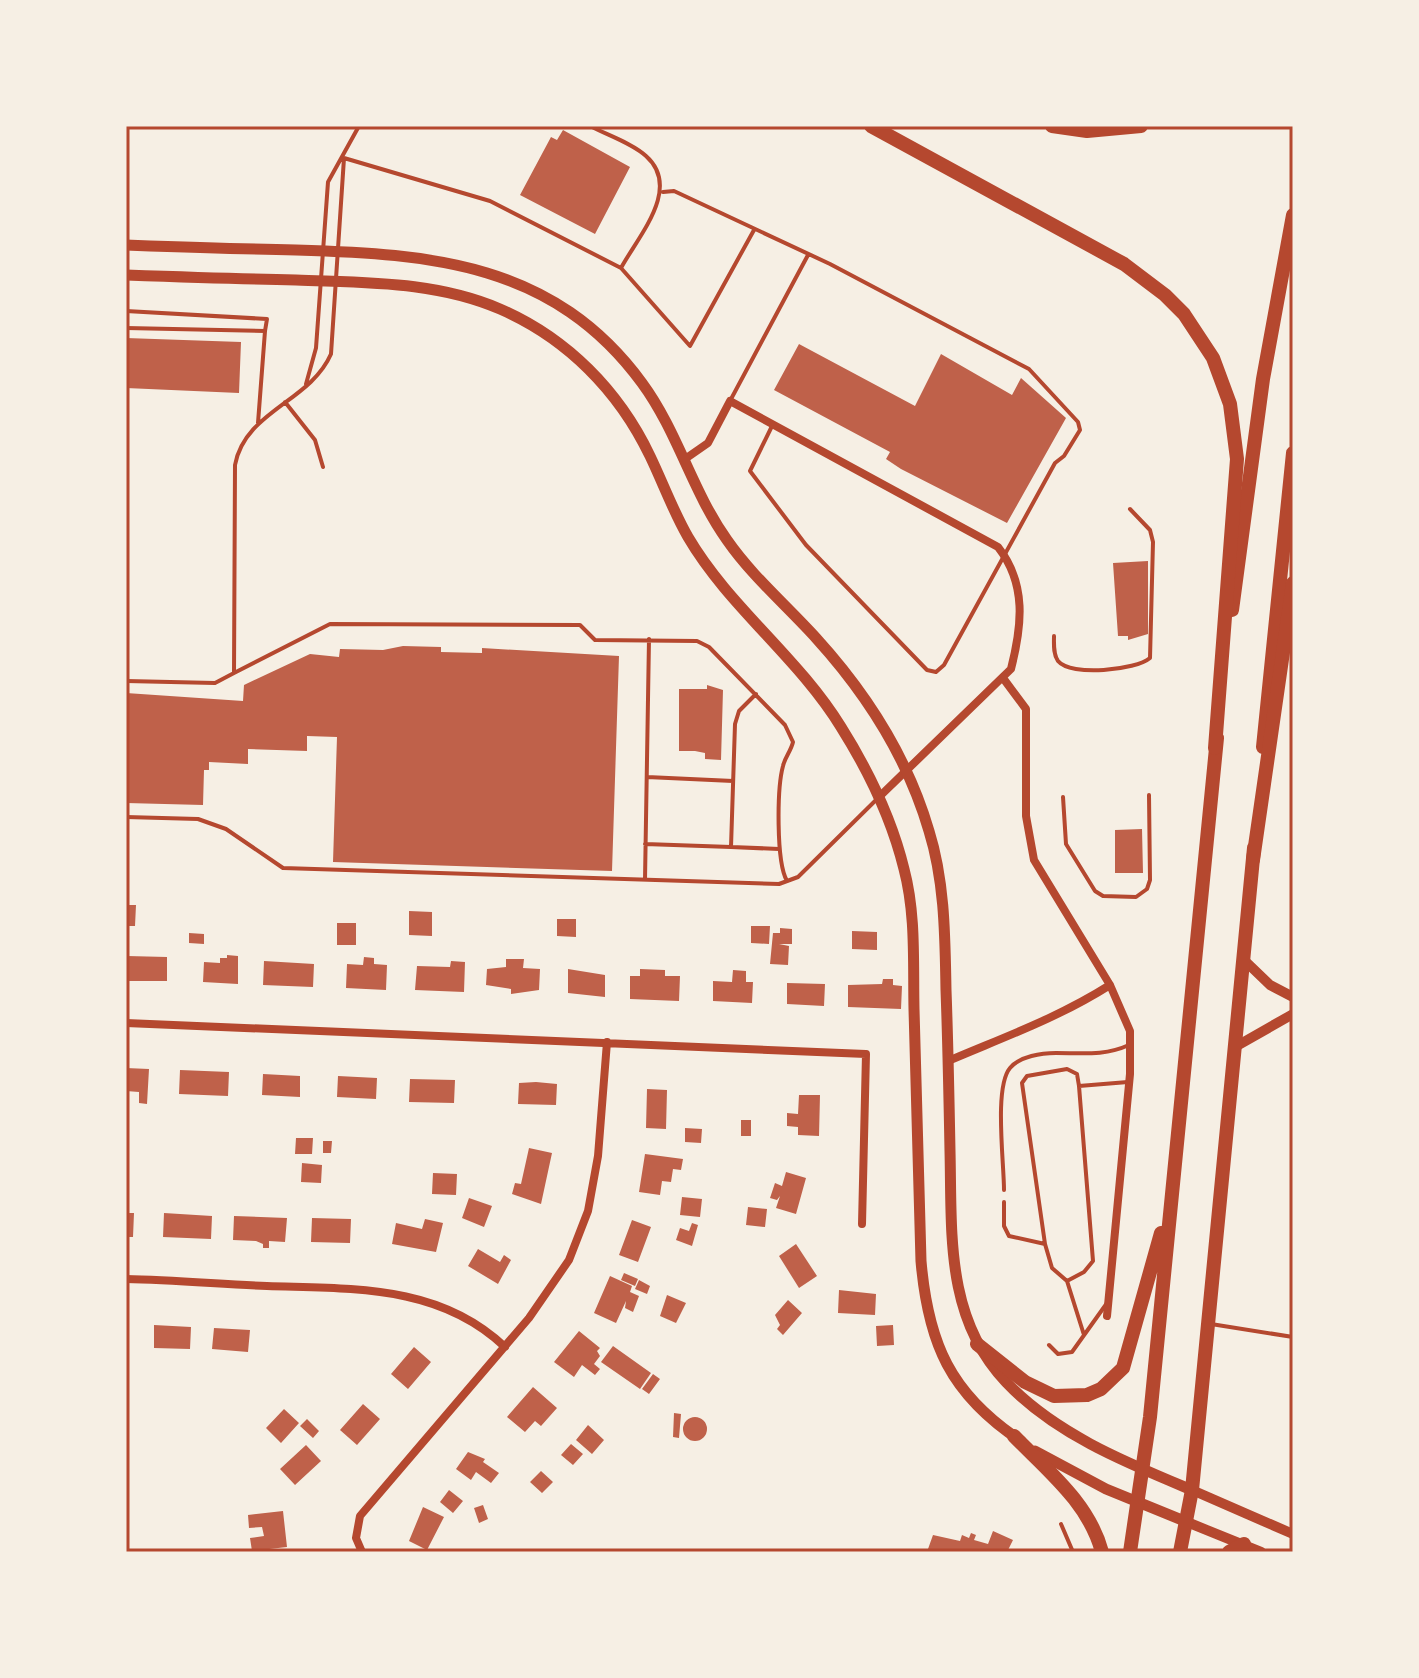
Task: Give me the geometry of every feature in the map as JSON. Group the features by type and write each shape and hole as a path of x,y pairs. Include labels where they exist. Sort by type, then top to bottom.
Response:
{"highway":[{"path":"871,126 1124,264 1165,295 1199,333 1230,404 1237,459 1215,748 1145,1471 1130,1552"},
{"path":"1052,126 1087,131 1141,126"},
{"path":"1215,748 1243,518 1293,215"},
{"path":"1180,1552 1192,1490 1293,453"},
{"path":"1253,860 1293,583"},
{"path":"977,1344 1025,1382 1054,1396 1087,1395 1113,1380 1128,1353 1172,1194"},
{"path":"1014,1436 1073,1496 1094,1530 1102,1552"},
{"path":"1229,1552 1244,1544"}],"main road":[{"path":"126,245 340,251 434,259 490,272 550,301 587,327 623,361 661,411 707,508 730,545 846,674 887,734 929,830 940,884 953,1271 963,1313 977,1344 1007,1383 1033,1406 1092,1445 1192,1490"},
{"path":"126,275 394,283 465,296 531,324 595,375 634,427 677,516 705,562 792,658 841,726 878,798 898,848 909,895 921,1261 926,1312 941,1357 956,1382 975,1404 1014,1436 1083,1478 1187,1522"}],"street":[{"path":"685,459 708,443 730,401 998,547 1004,554 1019,583 1018,640 1011,669 878,798"},
{"path":"1003,678 1026,709 1026,816 1034,860 1110,985 1126,1017 1131,1044 1107,1316"},
{"path":"1243,959 1270,985 1293,997"},
{"path":"948,1061 1030,1030 1067,1012 1110,985"},
{"path":"1235,1047 1293,1014"},
{"path":"126,1023 866,1054 862,1224"},
{"path":"362,1552 356,1529 360,1516 505,1347 551,1288 581,1233 598,1156 607,1042"},
{"path":"126,1279 382,1291 451,1309 473,1321 505,1347"},
{"path":"1192,1490 1293,1534"},
{"path":"1187,1522 1261,1552"}],"lane":[{"path":"305,387 315,358 328,182 359,126"},
{"path":"590,126 645,155 660,173 663,192 621,268"},
{"path":"234,673 235,465 239,447 258,423 321,372 331,354 344,158"},
{"path":"344,158 490,201 621,268 690,346 754,230"},
{"path":"663,192 674,191 808,255 1029,369 1078,422 1080,430 1064,456 1055,463 944,665 936,672 927,670 806,545 750,471 773,424"},
{"path":"730,401 808,255"},
{"path":"126,311 267,319 258,423"},
{"path":"126,328 265,331"},
{"path":"285,402 315,440 323,467"},
{"path":"1054,636 1054,652 1059,663 1070,669 1131,669 1150,658 1153,542 1150,530 1130,509"},
{"path":"126,681 215,683 330,624 580,625 595,640 683,639 709,647 785,725 793,742 783,766 779,849 781,871 788,882"},
{"path":"645,880 649,639"},
{"path":"731,847 735,724 739,711 756,694"},
{"path":"646,777 733,781"},
{"path":"1063,797 1066,844 1095,891 1103,896 1136,897 1147,889 1150,880 1149,795"},
{"path":"126,817 198,819 226,829 283,868 788,882 878,798"},
{"path":"645,844 779,849"},
{"path":"1004,1190 1002,1082 1011,1066 1026,1057 1052,1053 1113,1052 1131,1044"},
{"path":"1067,1281 1093,1261 1079,1086 1077,1074 1067,1069 1027,1076 1022,1083 1045,1244 1052,1268 1067,1281 1084,1335"},
{"path":"1079,1086 1129,1082"},
{"path":"1004,1202 1004,1226 1009,1236 1045,1244"},
{"path":"1049,1345 1065,1355 1084,1335 1108,1301"},
{"path":"1209,1324 1293,1337"},
{"path":"1061,1524 1073,1552"}],"building":[{"path":"563,130 630,167 595,234 520,195 551,137 557,140"},
{"path":"126,338 241,342 239,393 126,388"},
{"path":"799,344 915,406 941,354 1012,395 1021,378 1066,418 1007,523 901,469 886,459 890,452 774,390"},
{"path":"1148,561 1148,634 1128,640 1128,636 1118,636 1113,563"},
{"path":"403,646 441,647 441,652 482,653 482,648 619,656 612,871 333,862 337,737 307,736 307,751 248,749 248,764 209,762 209,770 204,770 203,805 126,803 126,693 243,701 244,685 310,654 339,657 340,649 383,650"},
{"path":"707,685 723,690 721,760 705,759 705,753 679,751 679,689 707,689"},
{"path":"1142,829 1143,873 1115,873 1115,830"},
{"path":"126,905 136,905 135,926 126,926"},
{"path":"409,911 432,912 432,936 409,935"},
{"path":"557,919 576,919 576,937 557,936"},
{"path":"337,923 356,923 356,945 337,945"},
{"path":"751,926 770,926 769,944 751,943"},
{"path":"780,928 792,929 792,944 779,944 789,946 788,965 770,964 773,933 780,933"},
{"path":"852,931 877,932 877,950 852,949"},
{"path":"189,933 204,934 204,944 189,943"},
{"path":"227,955 238,956 238,984 203,982 204,962 220,963 220,958 227,958"},
{"path":"127,956 167,957 167,981 127,981"},
{"path":"364,957 374,958 374,964 387,965 386,990 346,988 347,964 363,965"},
{"path":"506,959 524,959 523,968 540,969 539,990 511,994 511,989 486,985 487,969 506,967"},
{"path":"264,961 314,964 313,987 263,985"},
{"path":"451,961 465,962 464,992 415,990 417,966 450,967"},
{"path":"568,969 605,975 605,997 568,993"},
{"path":"640,969 665,970 665,976 680,976 679,1001 630,999 630,976 640,976"},
{"path":"733,970 746,971 746,982 753,982 752,1003 713,1001 713,981 732,982"},
{"path":"883,979 893,979 893,985 902,986 901,1009 848,1007 848,985 882,984"},
{"path":"787,983 825,984 824,1006 787,1004"},
{"path":"126,1068 149,1069 147,1104 139,1103 139,1092 126,1091"},
{"path":"180,1070 229,1072 228,1096 179,1094"},
{"path":"263,1074 300,1076 300,1097 262,1095"},
{"path":"338,1076 377,1078 376,1099 337,1097"},
{"path":"410,1079 455,1080 454,1103 409,1102"},
{"path":"519,1083 557,1084 556,1105 518,1104"},
{"path":"647,1089 667,1090 666,1129 646,1128"},
{"path":"799,1095 820,1095 819,1136 798,1135 798,1127 787,1126 787,1113 798,1114"},
{"path":"741,1120 751,1120 751,1136 741,1136"},
{"path":"685,1128 702,1129 701,1143 685,1142"},
{"path":"296,1138 313,1138 312,1154 295,1154"},
{"path":"323,1141 332,1141 331,1153 323,1153"},
{"path":"529,1148 552,1153 541,1204 512,1194 515,1183 521,1184"},
{"path":"645,1154 683,1159 681,1170 673,1169 671,1182 662,1181 660,1195 639,1192"},
{"path":"302,1163 322,1165 321,1183 301,1182"},
{"path":"786,1172 806,1178 796,1214 776,1208 780,1196 777,1200 770,1198 775,1183 782,1186"},
{"path":"433,1173 457,1174 456,1195 432,1194"},
{"path":"682,1197 702,1199 700,1217 680,1215"},
{"path":"469,1198 492,1206 484,1227 462,1218"},
{"path":"748,1207 767,1209 765,1227 746,1225"},
{"path":"126,1213 134,1213 133,1237 126,1237"},
{"path":"164,1213 212,1216 211,1239 163,1237"},
{"path":"234,1216 287,1218 285,1242 269,1241 269,1248 263,1248 263,1244 256,1241 233,1240"},
{"path":"312,1218 351,1219 350,1243 311,1242"},
{"path":"425,1219 443,1223 436,1252 392,1244 396,1223 422,1229"},
{"path":"632,1220 651,1227 638,1262 619,1255"},
{"path":"692,1223 698,1225 692,1246 676,1240 680,1228 689,1231"},
{"path":"796,1244 817,1276 799,1288 779,1256"},
{"path":"478,1249 500,1262 504,1255 511,1260 498,1284 468,1266"},
{"path":"624,1273 638,1279 635,1286 621,1280"},
{"path":"610,1276 632,1286 630,1292 639,1296 633,1312 625,1308 626,1301 616,1323 594,1313"},
{"path":"639,1280 650,1286 647,1294 635,1289"},
{"path":"839,1290 876,1294 875,1315 838,1313"},
{"path":"667,1295 686,1303 676,1323 660,1316"},
{"path":"788,1300 802,1313 783,1335 777,1329 780,1325 775,1315"},
{"path":"154,1325 191,1327 190,1349 154,1348"},
{"path":"893,1325 894,1345 877,1346 876,1326"},
{"path":"214,1328 250,1330 248,1352 212,1349"},
{"path":"579,1331 600,1348 597,1351 600,1356 594,1364 600,1369 595,1375 582,1365 574,1377 554,1362"},
{"path":"613,1346 651,1373 640,1389 601,1362"},
{"path":"414,1347 431,1362 408,1389 391,1374"},
{"path":"653,1374 660,1379 649,1394 642,1389"},
{"path":"533,1387 557,1408 541,1426 535,1421 525,1432 507,1417"},
{"path":"363,1404 380,1419 357,1445 340,1430"},
{"path":"284,1409 299,1423 281,1443 266,1428"},
{"path":"674,1413 681,1414 679,1438 673,1437"},
{"path":"695,1417 703,1421 707,1429 703,1437 695,1441 687,1437 683,1429 687,1421"},
{"path":"307,1419 319,1431 313,1438 300,1426"},
{"path":"588,1425 604,1440 592,1454 576,1440"},
{"path":"571,1444 583,1454 573,1465 561,1455"},
{"path":"306,1445 321,1461 295,1485 280,1469"},
{"path":"468,1452 485,1459 483,1462 499,1473 491,1483 476,1472 471,1480 456,1469"},
{"path":"541,1471 553,1482 542,1493 530,1482"},
{"path":"449,1490 463,1501 453,1513 440,1502"},
{"path":"483,1505 488,1519 479,1523 474,1508"},
{"path":"423,1507 444,1517 427,1550 409,1541"},
{"path":"283,1511 287,1547 252,1551 250,1538 264,1536 262,1527 249,1528 248,1515"},
{"path":"993,1531 1013,1540 1007,1552 936,1552 928,1549 933,1535 960,1541 962,1535 969,1538 971,1533 976,1535 974,1540 988,1544"}]}
